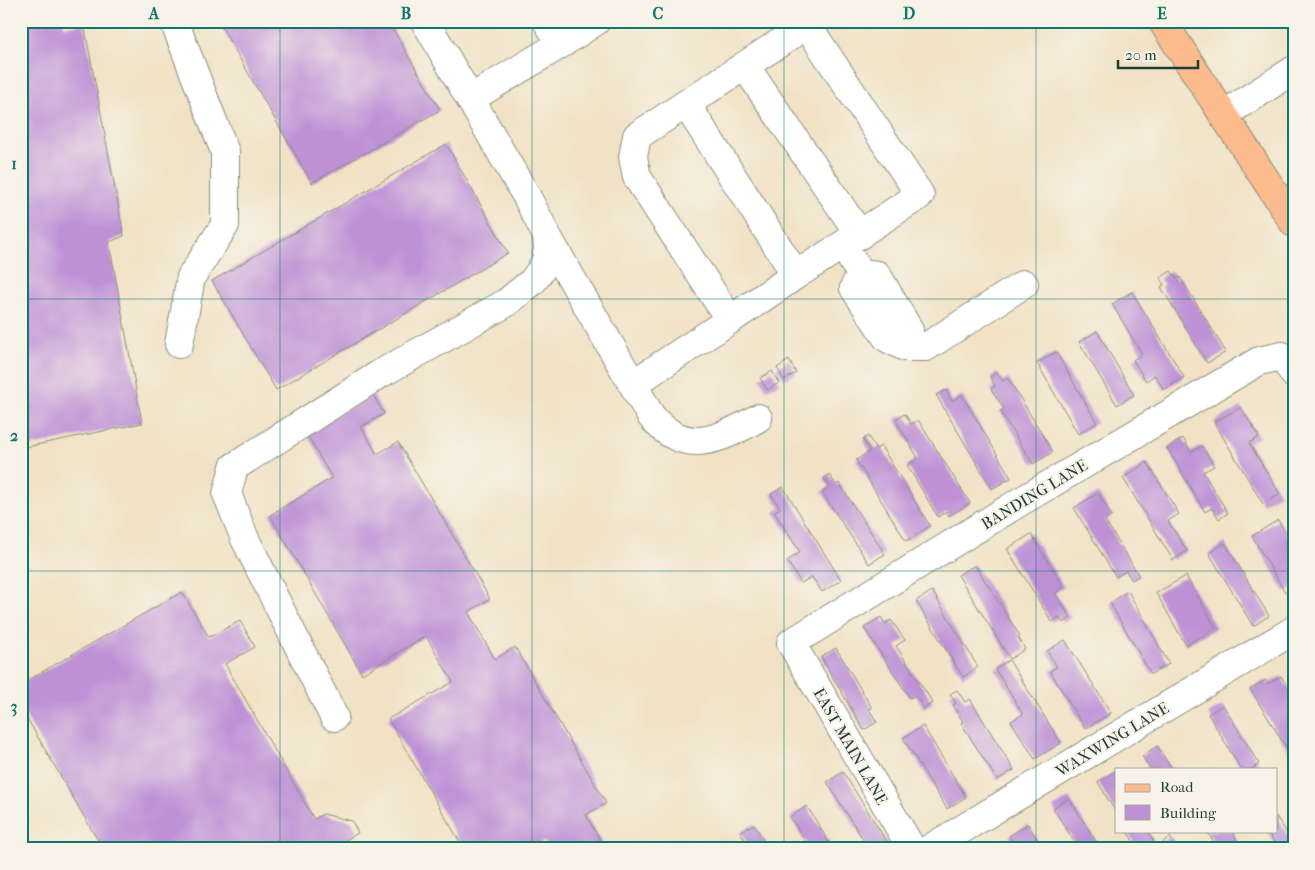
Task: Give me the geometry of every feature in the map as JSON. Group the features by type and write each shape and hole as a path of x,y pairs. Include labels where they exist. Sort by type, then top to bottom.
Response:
{"main road":[{"path":"1162,21 1294,223"}],"street":[{"path":"174,21 225,152 225,224 191,277 179,344"},
{"path":"425,21 528,199 546,236 651,416 664,429 677,438 692,441 721,437 758,418"},
{"path":"547,21 561,44"},
{"path":"470,99 596,21"},
{"path":"633,384 920,195 810,23 637,136 633,157 637,177 730,320"},
{"path":"745,66 852,240 861,273 854,288 887,338 905,347 926,347 1024,284"},
{"path":"1223,115 1294,70"},
{"path":"686,104 796,276"},
{"path":"334,718 245,540 228,494 234,468 380,374 506,303 521,292 542,270 548,249 546,236"},
{"name":"BANDING LANE","path":"791,643 1018,503 1259,361 1288,365"},
{"name":"WAXWING LANE","path":"930,849 1294,630"},
{"name":"EAST MAIN LANE","path":"791,643 912,849"}],"building":[{"path":"21,21 63,21 64,26 84,24 124,236 109,242 142,423 21,448"},
{"path":"218,21 388,21 440,110 312,183"},
{"path":"446,144 508,253 276,390 212,281"},
{"path":"1171,271 1177,279 1180,277 1226,352 1207,363 1161,287 1164,285 1160,278"},
{"path":"1132,292 1184,377 1164,390 1155,375 1146,381 1133,360 1142,354 1112,304"},
{"path":"1097,331 1134,395 1117,405 1079,342"},
{"path":"1056,352 1097,423 1078,434 1037,363"},
{"path":"789,360 796,373 784,380 777,368"},
{"path":"772,371 779,383 767,390 760,378"},
{"path":"997,372 1003,381 1008,378 1053,452 1033,464 1000,411 1004,409 991,389 995,386 990,377"},
{"path":"946,390 952,401 962,395 1011,478 992,489 936,395"},
{"path":"373,395 384,414 361,427 377,454 398,442 490,599 468,612 495,659 515,647 606,803 586,815 603,845 597,849 549,849 544,841 530,849 464,849 388,719 453,682 426,636 362,674 270,515 332,478 306,433"},
{"path":"1241,407 1259,437 1249,443 1280,494 1263,504 1214,422"},
{"path":"905,414 911,424 918,420 970,503 949,516 947,511 938,517 907,465 918,458 895,419"},
{"path":"868,436 876,449 881,446 930,526 906,541 856,460 870,451 863,440"},
{"path":"1183,438 1191,452 1202,446 1214,466 1203,472 1228,513 1219,519 1212,508 1205,512 1167,448"},
{"path":"1147,462 1179,514 1168,521 1187,551 1173,560 1123,478"},
{"path":"829,474 836,485 839,483 885,554 869,564 822,492 829,487 824,478"},
{"path":"783,487 841,580 822,592 812,577 801,583 787,561 800,552 774,512 780,508 771,494"},
{"path":"1098,493 1112,516 1105,520 1139,576 1132,580 1126,571 1116,577 1074,508"},
{"path":"1278,520 1294,546 1294,587 1285,592 1252,536"},
{"path":"1031,534 1064,587 1055,593 1071,618 1063,623 1059,617 1052,622 1007,549"},
{"path":"1225,543 1269,616 1253,626 1209,553"},
{"path":"975,565 1020,636 1018,637 1025,649 1010,659 958,575"},
{"path":"1186,576 1216,628 1186,645 1156,593"},
{"path":"932,591 978,667 963,677 916,601"},
{"path":"1128,591 1169,664 1151,674 1110,603"},
{"path":"182,592 209,637 240,621 255,647 225,664 314,819 323,814 352,821 358,833 331,849 103,849 21,708 21,684"},
{"path":"881,617 885,624 891,620 905,640 896,646 933,703 924,708 915,695 910,698 864,628"},
{"path":"1065,640 1111,713 1085,729 1050,671 1057,667 1047,651"},
{"path":"836,648 872,708 869,709 877,722 864,730 821,657"},
{"path":"1009,660 1061,743 1035,759 1011,721 1023,714 995,669"},
{"path":"1281,676 1294,697 1294,760 1250,689 1266,680 1268,684"},
{"path":"957,690 965,702 970,699 1014,770 997,780 961,723 963,722 953,705 956,703 950,694"},
{"path":"1223,705 1259,764 1253,768 1240,768 1208,714"},
{"path":"923,726 966,797 947,809 903,738"},
{"path":"1157,746 1171,768 1149,768 1142,756"},
{"path":"1115,771 1115,811 1098,782"},
{"path":"843,772 889,845 884,849 869,849 827,782"},
{"path":"1069,798 1101,849 1079,849 1053,808"},
{"path":"807,806 833,849 810,849 790,817"},
{"path":"1278,819 1294,844 1294,849 1278,849 1268,832 1278,832"},
{"path":"754,824 769,849 751,849 740,832"},
{"path":"1028,824 1043,849 1016,849 1009,836"},
{"path":"1128,832 1149,832 1158,849 1138,849"},
{"path":"1208,832 1233,832 1242,849 1218,849"},
{"path":"1170,837 1176,847 1179,845 1181,849 1168,849 1163,842"}]}
